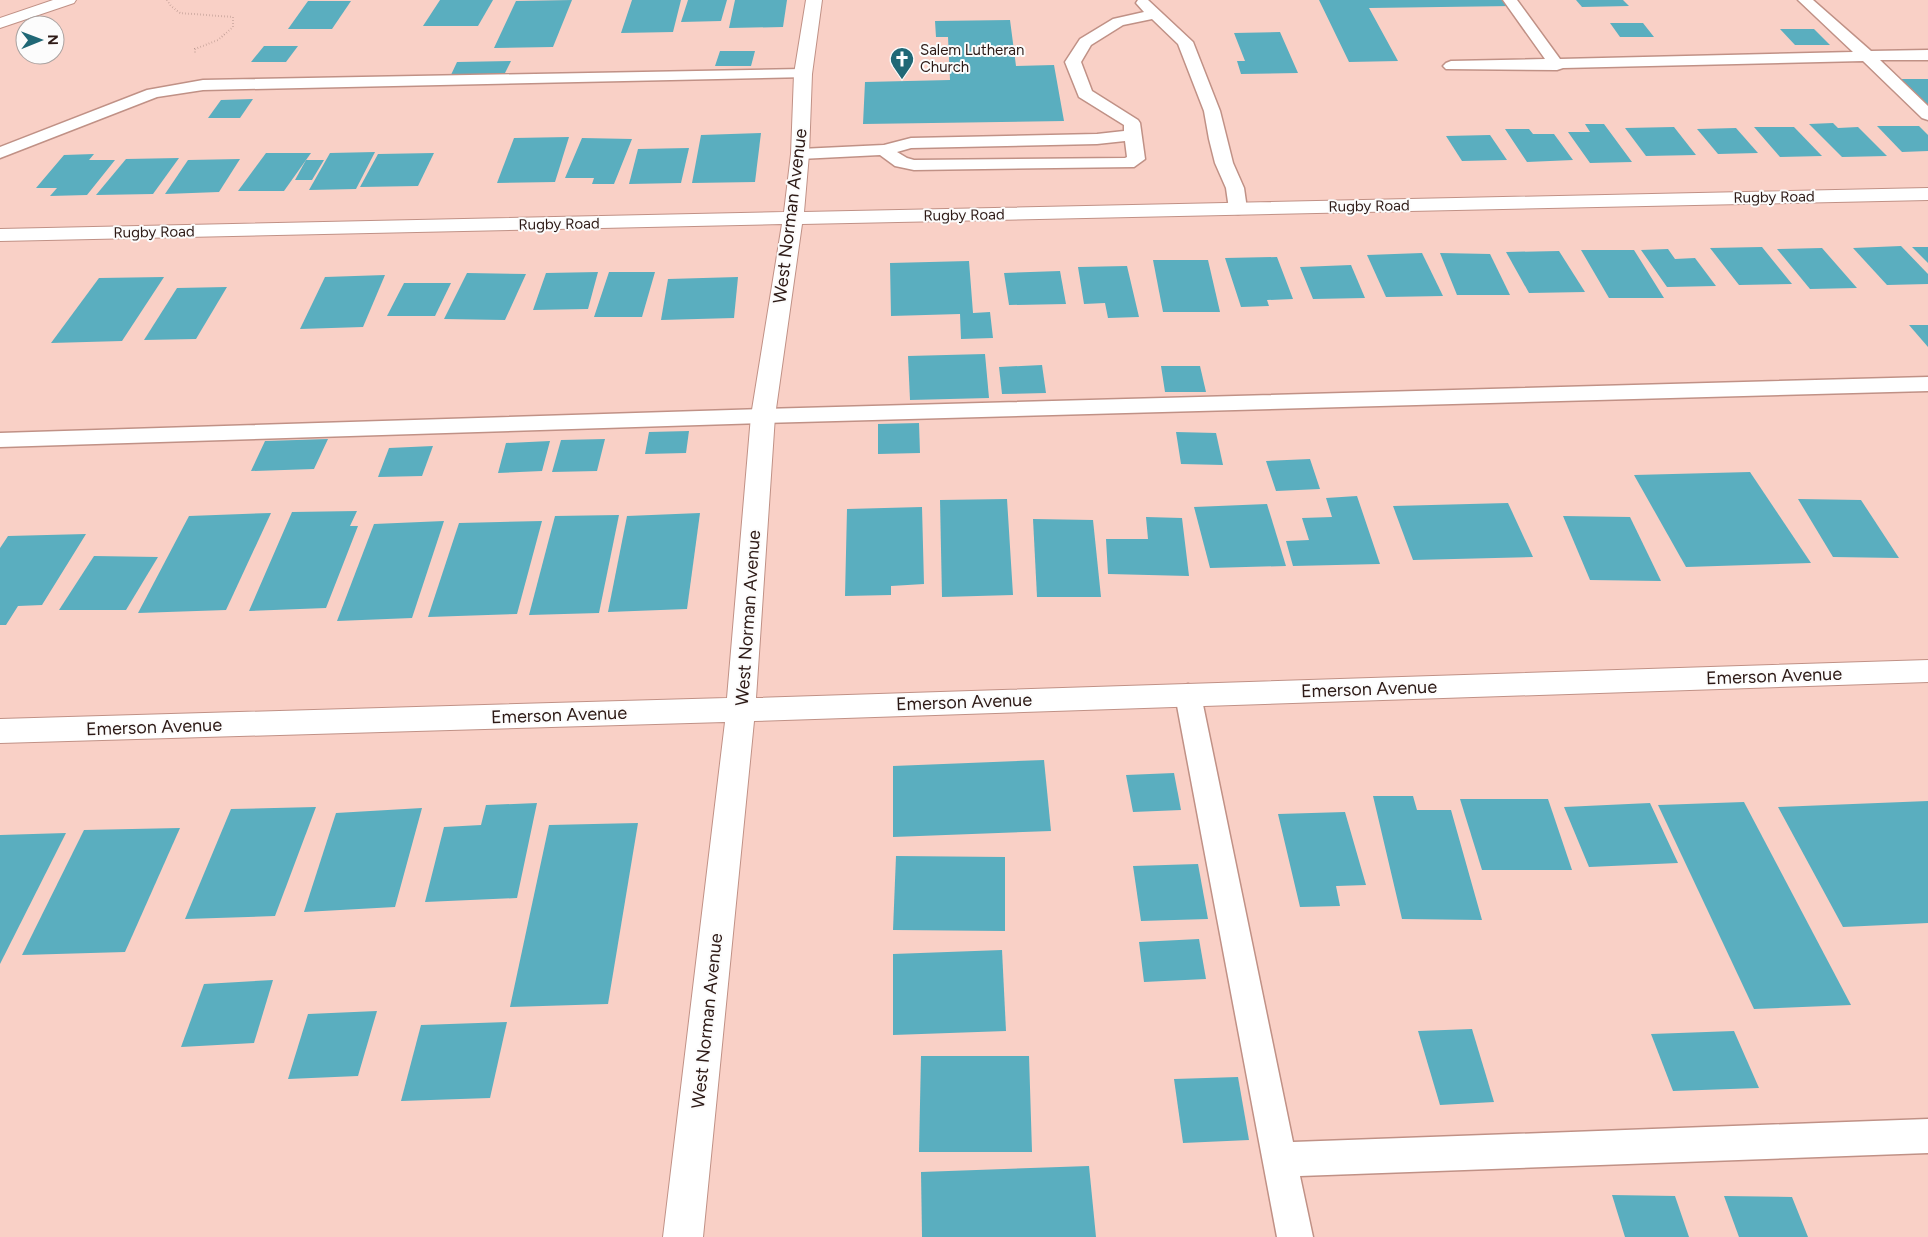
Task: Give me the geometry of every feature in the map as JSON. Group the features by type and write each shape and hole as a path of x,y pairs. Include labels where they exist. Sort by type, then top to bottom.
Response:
{"street":[{"path":"0,23 68,0"},
{"name":"West Norman Avenue","path":"684,1237 741,710 763,416 800,154 803,74 814,0"},
{"name":"Rugby Road","path":"0,235 1928,194"},
{"name":"Emerson Avenue","path":"0,731 741,710 1928,670"}],"lane":[{"path":"1139,0 1185,42 1212,111 1224,163 1235,188 1238,209"},
{"path":"1510,0 1557,65"},
{"path":"1805,0 1928,114"},
{"path":"884,150 901,162 914,165 1128,163 1136,159 1132,123 1085,94 1072,62 1085,42 1118,22 1155,14"},
{"path":"1451,66 1928,55"},
{"path":"0,153 153,93 204,85 803,74"},
{"path":"800,154 884,150 911,143 1097,138 1132,135"},
{"path":"0,440 763,416 1928,384"},
{"path":"1188,695 1295,1237"},
{"path":"1280,1160 1928,1136"}],"path":[{"path":"167,0 172,9 186,15 210,14 232,17 233,27 218,40 195,50 195,60 210,71 204,85"}],"building":[{"path":"440,0 493,0 478,26 423,26"},
{"path":"572,0 553,47 494,48 516,1"},
{"path":"632,0 681,0 673,32 621,33"},
{"path":"688,0 727,0 721,21 681,22"},
{"path":"735,0 787,0 783,27 729,28"},
{"path":"1319,0 1508,0 1513,6 1369,8 1398,61 1349,62"},
{"path":"1576,0 1623,0 1629,6 1582,7"},
{"path":"308,1 351,1 332,29 288,29"},
{"path":"1010,20 1016,66 1054,65 1064,121 863,124 865,82 950,80 948,37 936,37 935,21"},
{"path":"1610,23 1643,23 1654,37 1620,37"},
{"path":"1780,29 1814,29 1830,45 1795,45"},
{"path":"1280,32 1298,73 1241,74 1237,61 1245,61 1234,33"},
{"path":"264,46 298,46 286,62 251,62"},
{"path":"720,51 755,51 751,66 715,66"},
{"path":"511,61 504,75 450,77 457,62"},
{"path":"1895,79 1928,79 1928,109"},
{"path":"253,99 240,118 208,118 221,100"},
{"path":"1833,123 1838,128 1858,127 1887,156 1842,157 1809,124"},
{"path":"1585,124 1604,124 1632,162 1590,163 1568,132 1590,132"},
{"path":"1877,126 1919,126 1928,135 1928,151 1902,152"},
{"path":"1674,127 1696,155 1646,156 1625,128"},
{"path":"1754,127 1794,127 1822,156 1780,157"},
{"path":"1736,128 1758,153 1718,154 1697,129"},
{"path":"1505,129 1529,129 1533,134 1554,134 1573,160 1527,162"},
{"path":"761,133 755,182 692,183 701,135"},
{"path":"1490,135 1507,160 1462,161 1446,136"},
{"path":"569,137 555,182 497,183 514,138"},
{"path":"582,138 632,139 614,184 592,184 594,178 565,178"},
{"path":"689,148 681,183 629,184 638,149"},
{"path":"375,152 356,189 309,190 330,153"},
{"path":"266,153 311,153 284,191 238,191"},
{"path":"434,153 418,186 360,187 378,154"},
{"path":"94,154 89,160 115,160 87,195 50,196 57,188 36,188 64,155"},
{"path":"179,158 153,194 96,195 126,159"},
{"path":"240,159 219,192 165,194 188,160"},
{"path":"306,160 324,160 312,180 295,180"},
{"path":"1901,246 1928,274 1928,284 1887,285 1853,248"},
{"path":"1762,247 1792,284 1739,285 1710,248"},
{"path":"1912,247 1928,247 1928,263"},
{"path":"1822,248 1857,288 1810,289 1777,249"},
{"path":"1668,249 1675,259 1695,258 1716,286 1667,287 1641,250"},
{"path":"1581,250 1634,250 1664,298 1609,298"},
{"path":"1559,251 1585,292 1529,293 1506,252"},
{"path":"1422,253 1443,296 1386,297 1367,255"},
{"path":"1440,253 1490,254 1510,295 1457,295"},
{"path":"1277,257 1293,299 1267,300 1269,306 1241,307 1225,258"},
{"path":"1153,260 1208,260 1220,312 1163,312"},
{"path":"969,261 973,313 990,312 993,338 961,339 960,314 891,316 890,263"},
{"path":"1351,265 1365,298 1313,299 1300,267"},
{"path":"1127,266 1139,317 1108,318 1105,303 1084,304 1078,267"},
{"path":"1060,271 1066,304 1009,305 1004,273"},
{"path":"598,272 588,309 533,310 546,273"},
{"path":"609,272 655,272 642,317 594,317"},
{"path":"467,273 526,274 505,320 444,319"},
{"path":"385,275 363,327 300,329 325,277"},
{"path":"164,277 122,341 51,343 99,278"},
{"path":"738,277 734,318 661,320 668,279"},
{"path":"404,283 451,283 435,316 387,316"},
{"path":"227,287 196,339 144,340 177,288"},
{"path":"1909,325 1928,325 1928,347"},
{"path":"985,354 989,398 910,400 908,356"},
{"path":"1042,365 1046,393 1002,394 999,367"},
{"path":"1161,366 1200,366 1206,392 1165,392"},
{"path":"919,423 920,453 878,454 878,424"},
{"path":"689,431 686,453 645,454 649,432"},
{"path":"1176,432 1216,433 1223,465 1181,464"},
{"path":"328,439 314,469 251,471 265,441"},
{"path":"605,439 597,471 552,472 561,440"},
{"path":"550,441 542,471 498,473 506,443"},
{"path":"433,446 422,476 378,477 389,448"},
{"path":"1310,459 1320,489 1276,491 1266,461"},
{"path":"1750,472 1811,563 1686,567 1634,475"},
{"path":"1357,496 1380,564 1293,566 1286,541 1309,540 1302,518 1332,517 1326,498"},
{"path":"1007,499 1013,595 942,597 940,500"},
{"path":"1798,499 1861,500 1899,558 1833,557"},
{"path":"1508,503 1533,557 1413,560 1393,506"},
{"path":"1267,504 1286,566 1210,568 1194,507"},
{"path":"922,507 924,584 891,586 891,595 845,596 847,509"},
{"path":"357,511 350,526 358,526 326,608 249,611 292,512"},
{"path":"271,513 226,610 138,613 189,516"},
{"path":"700,513 687,609 608,612 627,516"},
{"path":"619,515 599,613 529,615 555,516"},
{"path":"1563,516 1630,517 1661,581 1590,580"},
{"path":"1146,517 1182,518 1189,576 1108,574 1106,539 1148,539"},
{"path":"1033,519 1093,520 1101,597 1037,597"},
{"path":"444,521 412,618 337,621 374,524"},
{"path":"542,521 517,614 428,617 459,523"},
{"path":"86,534 42,605 18,606 6,625 0,625 0,548 8,536"},
{"path":"94,556 158,557 126,610 59,610"},
{"path":"1044,760 1051,831 893,837 893,766"},
{"path":"1174,773 1181,810 1133,812 1126,775"},
{"path":"1373,796 1413,796 1417,810 1451,810 1482,920 1402,919"},
{"path":"1460,799 1548,799 1572,870 1482,870"},
{"path":"1928,801 1928,923 1843,927 1778,807"},
{"path":"1744,802 1851,1005 1754,1009 1658,805"},
{"path":"537,803 517,898 425,902 444,827 481,825 486,805"},
{"path":"1650,803 1678,863 1589,867 1564,807"},
{"path":"316,807 275,916 185,919 231,809"},
{"path":"422,808 395,907 304,912 336,813"},
{"path":"1345,812 1366,885 1336,886 1340,906 1300,907 1278,814"},
{"path":"638,823 608,1004 510,1007 549,825"},
{"path":"180,828 125,952 22,955 84,830"},
{"path":"66,833 0,964 0,835"},
{"path":"896,856 1005,857 1005,931 893,930"},
{"path":"1198,864 1208,919 1141,921 1133,866"},
{"path":"1199,939 1206,979 1144,982 1139,942"},
{"path":"1002,950 1006,1031 893,1035 893,954"},
{"path":"273,980 254,1043 181,1047 204,984"},
{"path":"377,1011 358,1076 288,1079 308,1014"},
{"path":"507,1022 490,1098 401,1101 421,1025"},
{"path":"1472,1029 1494,1102 1440,1105 1418,1031"},
{"path":"1734,1031 1759,1088 1673,1091 1651,1034"},
{"path":"921,1056 1029,1056 1032,1152 919,1152"},
{"path":"1238,1077 1249,1140 1183,1143 1174,1079"},
{"path":"1089,1166 1096,1237 922,1237 921,1172"},
{"path":"1612,1195 1675,1196 1689,1237 1625,1237"},
{"path":"1724,1196 1792,1197 1808,1237 1739,1237"}],"place":[{"name":"Salem Lutheran Church","path":"902,80"}]}
